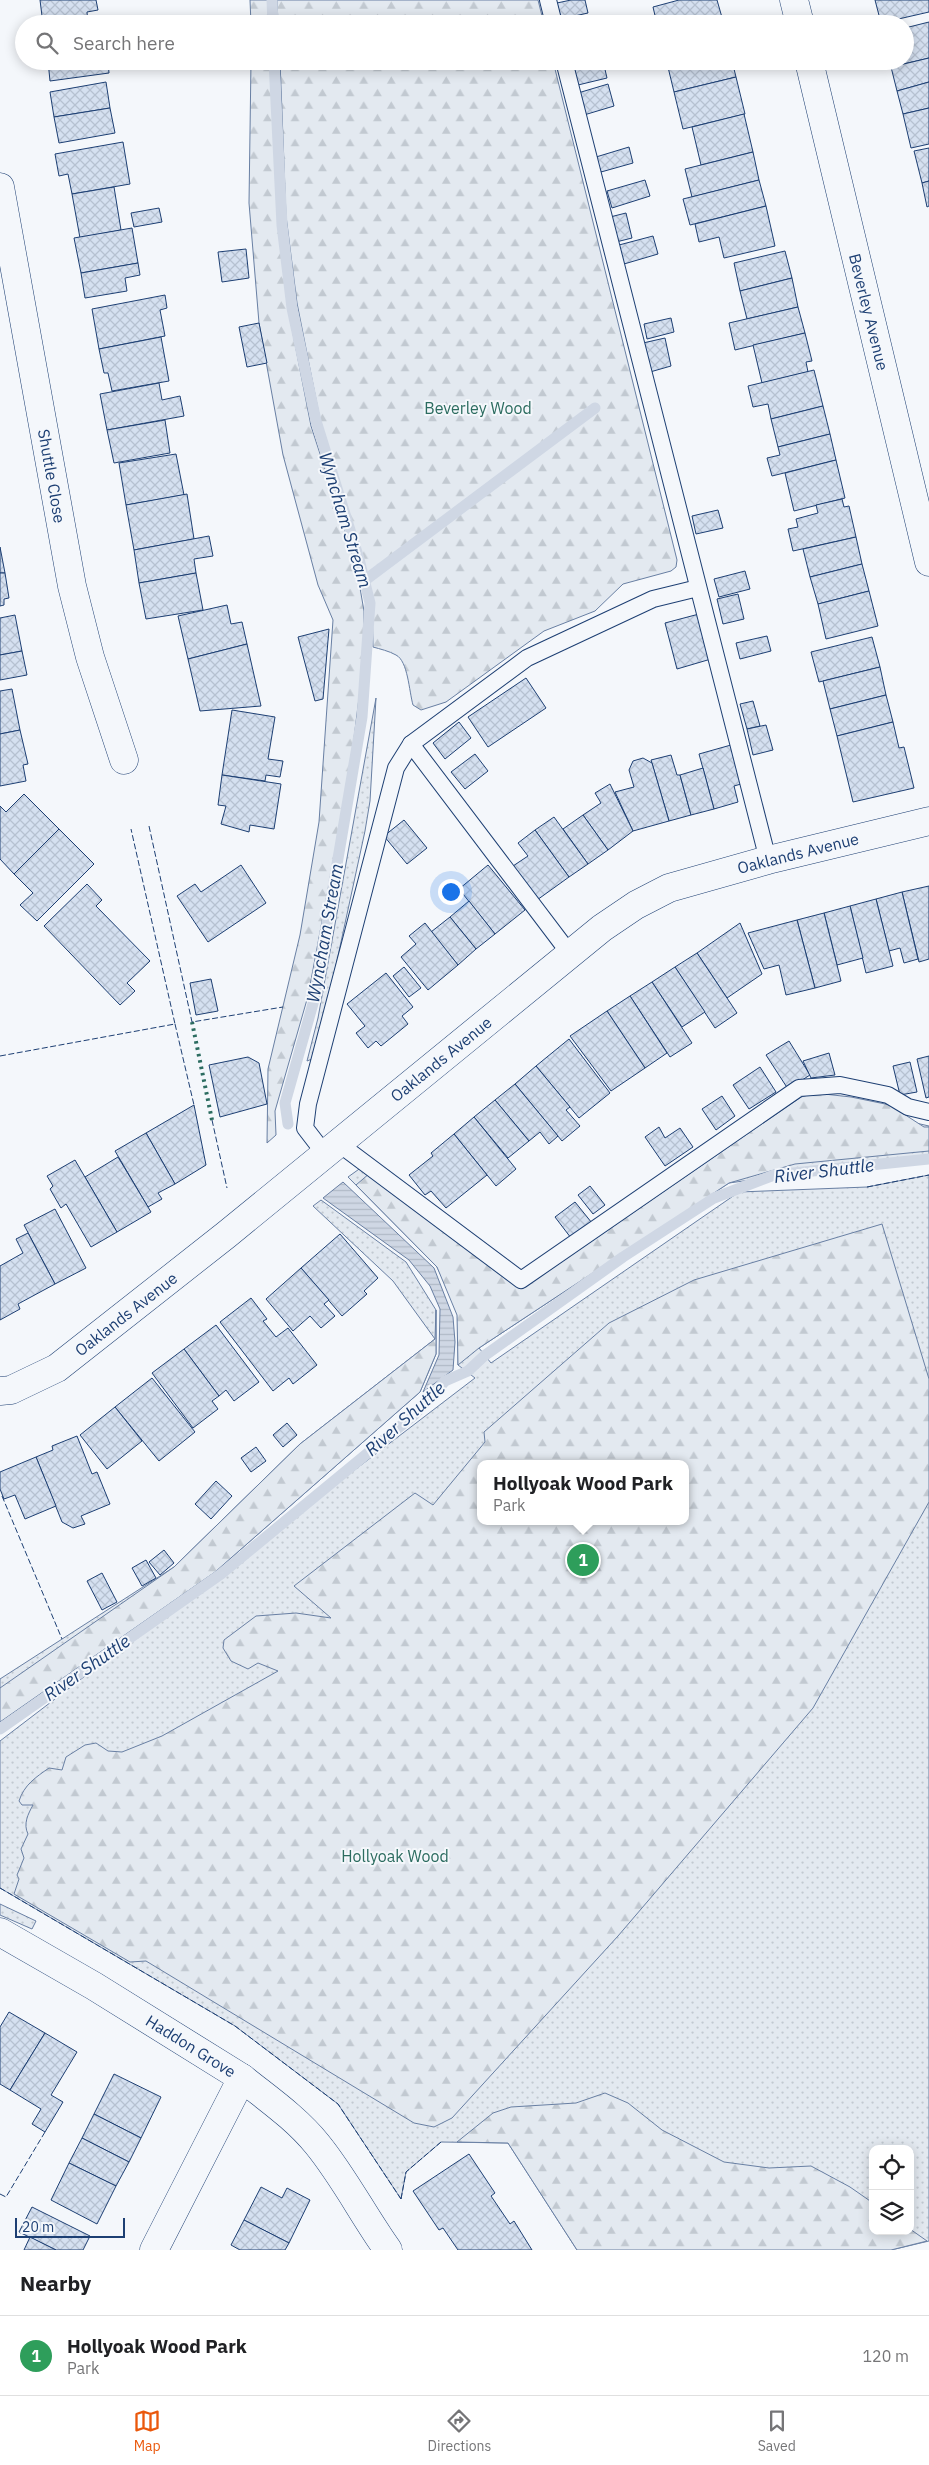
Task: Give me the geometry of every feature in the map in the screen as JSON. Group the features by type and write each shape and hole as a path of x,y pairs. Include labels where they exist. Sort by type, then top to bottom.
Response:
{"street":[{"path":"794,0 798,15"},
{"name":"Beverley Avenue","path":"811,70 929,562"},
{"name":"Shuttle Close","path":"0,187 72,586 90,657 124,760"},
{"name":"Oaklands Avenue","path":"0,1390 11,1390 57,1368 298,1176 602,928 636,905 669,888 768,860 929,821"},
{"name":"Haddon Grove","path":"0,1932 94,1986 242,2078 154,2250"},
{"path":"242,2078 295,2120 317,2143 337,2170 377,2243"}],"lane":[{"path":"548,0 552,15"},
{"path":"566,70 768,860"},
{"path":"698,588 653,599 527,658 411,744 396,768 308,1104 305,1128 521,1280 799,1088 840,1085 888,1096 908,1107 929,1112"},
{"path":"411,744 570,954"}],"green space":[{"path":"250,0 270,0 270,15 251,15"},
{"path":"277,0 538,0 542,15 278,15"},
{"path":"251,70 272,70 279,232 288,308 311,426 356,565 364,611 363,666 349,778 308,996 275,1111 276,1135 267,1143 268,1069 300,935 319,822 333,620 318,585 283,455 259,323 249,203"},
{"name":"Beverley Wood","path":"280,70 555,70 677,560 676,567 671,571 623,584 595,611 544,631 446,702 421,710 413,705 406,670 400,658 390,652 373,647 372,601 363,562 325,445 297,303 286,216"},
{"path":"376,698 370,801 365,831 328,1002 312,1059 307,1061 318,1018"},
{"path":"815,1093 851,1097 890,1105 924,1127 929,1127 929,1151 795,1164 729,1183 479,1348 458,1365 457,1315 437,1267 356,1185 370,1173 522,1289 801,1097"},
{"path":"801,1097 929,1126 929,1155 729,1183 479,1348 491,1363 739,1192 867,1187 929,1175 929,2241 891,2250 577,2250 508,2143 441,2142 406,2172 401,2199 338,2104 235,2026 0,1888 0,1741 475,1378 458,1365 458,1310 437,1267 348,1177 362,1167 522,1289"},
{"path":"321,1200 406,1262 436,1310 436,1354 420,1392 215,1572 0,1718 0,1679 174,1567 300,1444 435,1339 393,1281 313,1206"},
{"name":"Hollyoak Wood","path":"882,1224 929,1379 929,1502 813,1708 618,1936 452,2118 434,2127 414,2123 146,1961 130,1962 14,1894 19,1879 17,1875 24,1858 21,1849 28,1834 26,1827 27,1819 33,1805 22,1805 19,1801 24,1790 31,1782 49,1768 62,1770 66,1757 85,1745 96,1743 108,1751 122,1752 162,1736 278,1671 258,1663 248,1669 231,1661 223,1648 224,1640 256,1616 296,1613 331,1618 294,1586 415,1493 433,1505 485,1442 484,1432 609,1323 694,1280"},
{"path":"436,1310 436,1354 420,1392 215,1572 0,1722 0,1688 174,1567 300,1444 435,1339"},
{"path":"0,1904 36,1921 32,1929 0,1915"},
{"path":"605,2093 628,2103 662,2130 724,2162 769,2168 811,2166 850,2187 869,2200 869,2235 914,2235 914,2232 927,2241 891,2250 577,2250 508,2143 457,2142 493,2113 511,2107 576,2103"}],"shaded area":[{"path":"343,1182 434,1268 453,1317 455,1342 453,1370 423,1392 439,1355 440,1309 430,1286 409,1260 323,1198"}],"building":[{"path":"40,0 96,0 98,10 87,12 87,15 42,15"},
{"path":"585,0 588,13 560,15 557,3"},
{"path":"679,0 717,0 721,15 655,15 653,7"},
{"path":"875,0 929,0 929,12 914,15 879,15"},
{"path":"929,22 929,58 914,62 914,26"},
{"path":"929,58 929,82 897,91 892,70 914,70 914,62"},
{"path":"49,70 109,70 109,73 50,81"},
{"path":"574,70 605,70 607,78 578,85"},
{"path":"669,70 734,70 736,77 674,92"},
{"path":"736,77 745,114 683,129 674,92"},
{"path":"106,82 110,108 54,117 50,92"},
{"path":"929,82 929,108 903,114 897,91"},
{"path":"608,84 614,106 584,115 578,93"},
{"path":"110,108 115,133 59,143 54,117"},
{"path":"929,108 929,144 911,148 903,114"},
{"path":"744,114 753,152 701,165 692,127"},
{"path":"123,142 130,184 72,194 68,174 59,176 55,154"},
{"path":"629,147 633,163 601,172 596,157"},
{"path":"929,148 929,181 922,183 914,151"},
{"path":"753,152 759,180 692,197 685,169"},
{"path":"645,180 650,196 612,208 607,191"},
{"path":"759,180 766,206 690,225 683,199"},
{"path":"929,181 929,206 927,207 922,183"},
{"path":"114,187 121,230 80,238 72,194"},
{"path":"766,206 775,246 724,258 719,237 699,242 695,224"},
{"path":"159,208 162,222 134,227 131,213"},
{"path":"626,213 632,238 612,243 606,218"},
{"path":"132,228 138,263 81,273 74,238"},
{"path":"653,236 658,254 624,264 619,245"},
{"path":"246,249 249,278 222,282 218,252"},
{"path":"785,251 792,278 740,291 734,263"},
{"path":"138,263 140,275 125,278 127,291 85,298 81,273"},
{"path":"792,278 798,307 747,319 740,291"},
{"path":"165,295 167,308 160,310 165,336 99,349 92,309"},
{"path":"798,307 805,333 735,350 729,323"},
{"path":"671,318 674,332 647,339 644,324"},
{"path":"259,323 267,363 247,367 239,327"},
{"path":"805,333 812,361 806,362 808,372 762,383 753,345"},
{"path":"161,337 169,381 112,391 108,373 104,373 99,349"},
{"path":"665,338 671,366 650,372 643,343"},
{"path":"814,370 823,406 771,419 768,404 753,407 748,386"},
{"path":"159,383 162,400 180,396 184,416 107,430 100,394"},
{"path":"823,406 830,434 778,447 771,419"},
{"path":"165,420 170,453 114,463 107,430"},
{"path":"830,434 836,460 772,476 767,458 780,455 778,447"},
{"path":"176,454 184,495 126,505 119,463"},
{"path":"836,460 845,498 794,511 785,473"},
{"path":"187,494 194,539 134,550 126,505"},
{"path":"842,499 844,507 849,506 856,537 793,551 788,529 798,527 796,519 818,513 816,505"},
{"path":"718,510 723,528 696,534 692,516"},
{"path":"209,536 213,556 194,559 196,573 139,583 134,550"},
{"path":"856,537 862,564 810,577 803,549"},
{"path":"0,547 5,573 0,573"},
{"path":"862,564 869,591 818,604 810,577"},
{"path":"745,571 750,589 719,597 714,579"},
{"path":"0,573 5,573 9,598 4,599 4,605 0,606"},
{"path":"196,573 203,610 146,619 139,583"},
{"path":"869,591 878,626 826,639 818,604"},
{"path":"738,594 744,619 723,624 717,599"},
{"path":"227,605 231,624 242,622 247,644 188,659 178,616"},
{"path":"699,614 711,659 677,669 665,623"},
{"path":"15,615 22,651 0,655 0,618"},
{"path":"329,629 323,699 315,701 298,637"},
{"path":"767,636 771,651 740,659 736,643"},
{"path":"872,637 880,667 819,682 811,652"},
{"path":"247,644 261,706 200,711 188,659"},
{"path":"22,651 27,675 0,680 0,655"},
{"path":"880,667 886,695 830,709 823,681"},
{"path":"526,678 546,708 488,747 468,717"},
{"path":"12,689 20,730 0,734 0,691"},
{"path":"886,695 893,722 837,736 830,709"},
{"path":"753,701 760,726 747,729 740,704"},
{"path":"232,710 275,717 268,759 283,761 280,777 266,775 265,781 222,775"},
{"path":"459,722 471,738 445,759 433,743"},
{"path":"893,722 899,748 904,747 914,788 853,802 837,736"},
{"path":"766,725 773,750 753,755 747,729"},
{"path":"20,730 28,764 23,765 26,781 0,786 0,734"},
{"path":"731,745 741,784 734,786 738,802 714,809 699,754"},
{"path":"475,754 488,771 465,789 451,772"},
{"path":"671,755 677,775 680,775 691,815 669,821 651,760"},
{"path":"643,758 652,763 669,821 633,831 615,792 634,787 629,770 633,761"},
{"path":"703,768 714,809 691,815 680,775"},
{"path":"222,775 281,784 274,829 250,825 249,832 221,824 226,806 218,805"},
{"path":"610,784 633,831 608,850 583,815 601,803 595,793"},
{"path":"24,794 59,829 14,874 0,859 0,806 6,812"},
{"path":"583,815 608,850 588,864 563,829"},
{"path":"554,817 588,864 569,877 535,830"},
{"path":"404,820 427,848 407,864 384,836"},
{"path":"59,829 94,864 37,921 20,905 33,893 14,874"},
{"path":"535,830 569,877 537,900 513,866 528,856 518,843"},
{"path":"241,865 266,903 208,942 177,896 195,884 201,892"},
{"path":"488,865 525,910 495,934 459,889"},
{"path":"87,884 102,900 96,906 150,961 127,983 135,991 120,1005 44,926"},
{"path":"929,886 929,959 919,962 902,892"},
{"path":"902,892 918,959 904,963 900,948 889,951 876,899"},
{"path":"876,899 893,966 866,973 850,906"},
{"path":"469,901 495,934 476,949 450,917"},
{"path":"850,906 863,958 837,965 824,913"},
{"path":"824,913 841,981 815,988 797,920"},
{"path":"450,917 476,949 458,965 431,932"},
{"path":"797,920 815,988 786,995 779,965 764,969 748,933"},
{"path":"425,923 458,965 428,990 401,957 416,944 409,936"},
{"path":"740,923 762,974 727,998 697,953"},
{"path":"697,953 737,1013 715,1028 675,967"},
{"path":"404,967 421,988 409,997 393,976"},
{"path":"675,967 705,1012 682,1027 652,982"},
{"path":"386,973 413,1007 402,1016 408,1024 381,1046 376,1041 368,1048 356,1033 365,1026 347,1004"},
{"path":"211,979 218,1011 196,1015 190,983"},
{"path":"652,982 692,1043 670,1057 630,996"},
{"path":"630,996 667,1053 645,1068 607,1011"},
{"path":"607,1011 645,1068 611,1091 570,1036"},
{"path":"569,1039 610,1093 579,1118 536,1066"},
{"path":"789,1041 810,1075 788,1089 766,1055"},
{"path":"829,1053 835,1075 811,1078 803,1061"},
{"path":"929,1056 929,1097 926,1098 917,1059"},
{"path":"248,1057 259,1063 267,1104 220,1117 209,1065"},
{"path":"910,1062 917,1092 900,1095 893,1066"},
{"path":"536,1066 570,1107 566,1110 580,1126 562,1141 515,1084"},
{"path":"760,1067 776,1092 749,1109 733,1085"},
{"path":"515,1084 558,1136 549,1144 540,1132 529,1141 495,1100"},
{"path":"722,1096 735,1116 716,1130 702,1109"},
{"path":"495,1100 529,1141 508,1158 474,1117"},
{"path":"194,1105 206,1165 175,1184 146,1133"},
{"path":"474,1117 516,1169 496,1186 454,1134"},
{"path":"659,1127 665,1138 680,1128 693,1147 665,1166 645,1137"},
{"path":"146,1133 175,1184 158,1193 162,1199 148,1207 115,1151"},
{"path":"454,1134 487,1175 446,1208 431,1191 425,1195 409,1175 433,1156 431,1153"},
{"path":"118,1157 151,1212 117,1232 85,1177"},
{"path":"75,1160 117,1232 91,1247 66,1204 61,1208 50,1189 53,1186 47,1176"},
{"path":"590,1186 605,1205 593,1214 578,1195"},
{"path":"575,1202 592,1223 571,1238 555,1217"},
{"path":"55,1209 86,1268 55,1284 24,1225"},
{"path":"28,1233 55,1284 18,1304 20,1309 0,1320 0,1266 23,1253 16,1239"},
{"path":"340,1234 378,1278 364,1291 367,1294 342,1316 301,1268"},
{"path":"301,1268 329,1300 324,1304 335,1316 321,1328 310,1316 293,1331 266,1299"},
{"path":"251,1298 267,1319 263,1321 276,1337 288,1328 317,1365 293,1384 289,1378 273,1391 220,1322"},
{"path":"216,1325 259,1382 234,1401 226,1390 219,1396 184,1349"},
{"path":"184,1349 219,1396 212,1401 218,1409 193,1428 152,1373"},
{"path":"152,1378 195,1432 159,1461 115,1407"},
{"path":"115,1407 142,1441 107,1469 80,1435"},
{"path":"287,1423 297,1435 283,1447 273,1435"},
{"path":"77,1436 92,1474 97,1472 110,1504 81,1516 85,1524 73,1528 62,1522 36,1457 53,1450 52,1446"},
{"path":"256,1447 266,1461 251,1472 241,1458"},
{"path":"36,1457 56,1506 25,1519 15,1495 4,1499 0,1489 0,1472"},
{"path":"216,1481 232,1496 211,1519 195,1504"},
{"path":"164,1550 174,1563 160,1575 149,1562"},
{"path":"146,1560 156,1578 142,1586 132,1568"},
{"path":"102,1573 117,1602 102,1610 87,1581"},
{"path":"9,2012 45,2033 10,2090 0,2084 0,2027"},
{"path":"45,2033 77,2052 51,2095 63,2102 45,2132 32,2124 41,2109 10,2090"},
{"path":"114,2074 161,2097 141,2138 94,2114"},
{"path":"94,2114 141,2138 129,2162 82,2138"},
{"path":"82,2138 129,2162 116,2186 69,2163"},
{"path":"469,2154 495,2193 491,2196 510,2224 514,2221 532,2250 458,2250 443,2228 439,2230 413,2191"},
{"path":"69,2163 116,2186 97,2224 51,2200"},
{"path":"261,2187 282,2198 287,2188 310,2200 289,2243 244,2220"},
{"path":"32,2207 90,2236 83,2250 56,2250 19,2232"},
{"path":"244,2220 289,2243 285,2250 240,2250 231,2245"},
{"path":"30,2237 56,2250 24,2250"}],"waterway":[{"name":"Wyncham Stream","path":"272,0 273,15"},
{"name":"Wyncham Stream","path":"274,70 282,225 292,308 316,421 359,559 370,603 362,717 314,1000 285,1103 288,1124"},
{"path":"364,581 595,408"},
{"name":"River Shuttle","path":"0,1729 221,1574 414,1415 445,1381 468,1371 484,1356 623,1257 714,1198 774,1175 929,1159"}],"hedge":[{"path":"192,1022 212,1120"}],"fence":[{"path":"149,826 192,1022 283,1007"},
{"path":"0,1056 175,1024 131,829"},
{"path":"175,1024 194,1105"},
{"path":"212,1120 227,1188"},
{"path":"867,1187 929,1175"},
{"path":"2,1496 62,1639"},
{"path":"0,1888 235,2026 338,2104 401,2199"},
{"path":"0,2194 6,2197 45,2132"},
{"path":"401,2199 406,2172 441,2142"}],"place":[{"name":"Hollyoak Wood Park","path":"583,1560"}]}
